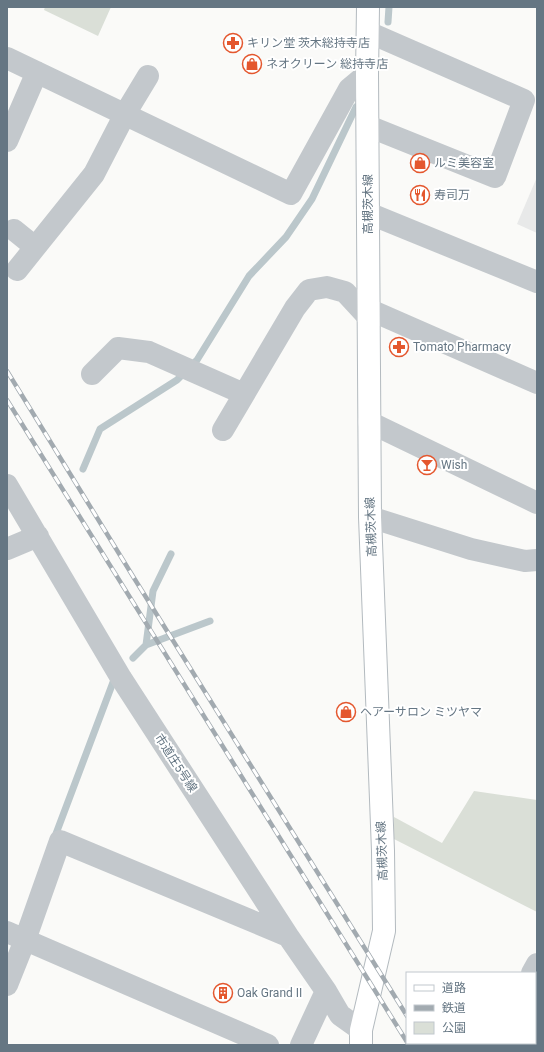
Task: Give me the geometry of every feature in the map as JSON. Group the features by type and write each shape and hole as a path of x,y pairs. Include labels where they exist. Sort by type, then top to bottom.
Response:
{"main road":[{"name":"高槻茨木線","path":"361,1038 384,931 383,851 370,517 367,74 368,7"}],"street":[{"path":"368,32 524,100 495,177 368,126"},
{"path":"7,58 291,194 349,89 367,74"},
{"path":"7,141 37,72"},
{"path":"17,270 94,174 125,114 148,76"},
{"path":"368,213 537,282"},
{"path":"14,230 35,247"},
{"path":"223,430 295,308 309,290 327,288 345,292 369,314 537,383"},
{"path":"92,374 118,348 149,352 244,394"},
{"path":"369,422 537,503"},
{"name":"市道庄5号線","path":"7,485 121,678 288,936 326,991 340,1015 361,1038"},
{"path":"370,517 471,549 525,561 537,560"},
{"path":"7,549 38,536"},
{"path":"471,549 484,556 498,560 524,566 537,565"},
{"path":"7,986 16,936 60,841 288,936"},
{"path":"16,936 268,1045"},
{"path":"301,1045 326,991"}],"shaded area":[{"path":"537,177 537,233 517,224"}],"green space":[{"path":"45,7 111,7 98,36 44,10"},
{"path":"474,791 537,800 537,912 394,839 394,817 442,843"}],"waterway":[{"path":"388,22 389,7"},
{"path":"83,469 100,429 177,380 197,360 249,276 286,237 312,199 356,107"},
{"path":"133,658 146,645 153,591 171,554"},
{"path":"146,645 210,621"},
{"path":"54,839 115,677"}],"railway":[{"path":"7,371 406,1014"},
{"path":"7,400 406,1040"}],"place":[{"name":"キリン堂 茨木総持寺店","path":"233,43"},
{"name":"ネオクリーン 総持寺店","path":"252,64"},
{"name":"ルミ美容室","path":"420,163"},
{"name":"寿司万","path":"420,195"},
{"name":"Tomato Pharmacy","path":"399,347"},
{"name":"Wish","path":"427,465"},
{"name":"ヘアーサロン ミツヤマ","path":"346,712"},
{"name":"Oak Grand II","path":"223,993"}]}
